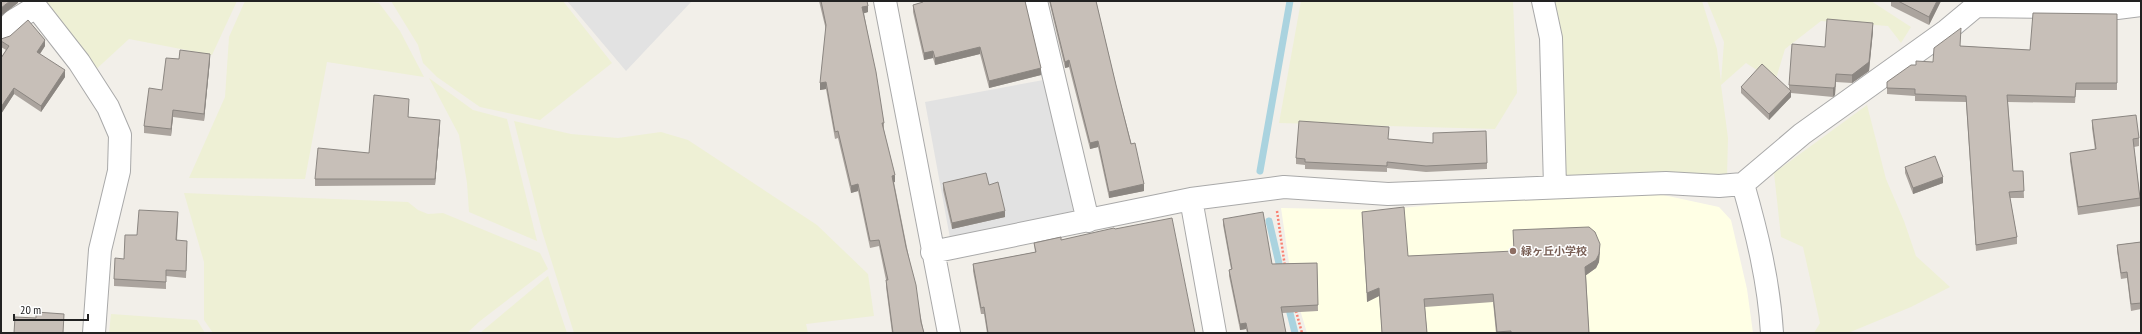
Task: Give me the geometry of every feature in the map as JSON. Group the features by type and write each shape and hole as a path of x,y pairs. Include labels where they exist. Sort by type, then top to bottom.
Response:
{"street":[{"path":"885,1 932,252 949,333"},
{"path":"1036,1 1088,220"},
{"path":"1543,1 1551,38 1554,187"},
{"path":"1,34 13,21 35,4 78,62 108,107 120,135 120,171 100,250 94,333"},
{"path":"932,252 1192,199 1284,187 1388,194 1666,183 1719,186 1743,184 1802,134 1946,31 1976,6 2117,8 2141,5"},
{"path":"1743,184 1756,228 1770,309 1772,333"},
{"path":"1192,199 1215,333"}],"path":[{"path":"1273,188 1286,270"},
{"path":"1295,305 1302,333"}],"shaded area":[{"path":"41,1 237,1 212,55 129,39 92,73"},
{"path":"245,1 359,1 379,3 400,31 424,77 327,62 305,179 189,178 225,97 229,37"},
{"path":"391,1 563,1 612,63 540,120 480,107 437,77 423,63 418,45"},
{"path":"567,1 692,1 626,71"},
{"path":"1301,1 1513,1 1517,93 1495,129 1279,123"},
{"path":"1550,1 1702,1 1717,49 1721,82 1724,42 1707,1 1871,1 1911,27 1901,43 1888,26 1821,21 1785,49 1775,82 1746,63 1721,85 1728,138 1727,177 1563,178"},
{"path":"429,78 473,110 507,119 537,241 469,212 467,183 459,135"},
{"path":"1049,79 1074,215 950,238 925,102"},
{"path":"1867,105 1886,179 1904,221 1916,256 1950,287 1911,307 1848,333 1814,333 1820,323 1803,247 1781,237 1774,173"},
{"path":"514,121 571,134 618,138 661,132 688,140 817,225 868,274 874,316 806,324 808,333 574,333 542,231"},
{"path":"184,193 408,202 418,210 428,214 443,213 540,253 548,269 480,321 467,333 213,333 204,320 204,262"},
{"name":"緑ヶ丘小学校","path":"1654,193 1719,207 1731,220 1747,289 1753,333 1307,333 1292,283 1281,208 1382,210 1501,198"},
{"path":"548,276 567,333 480,333"},
{"path":"111,314 197,320 205,333 109,333"}],"building":[{"path":"1,1 10,1 1,8"},
{"path":"821,1 867,1 868,6 862,7 876,72 884,123 882,123 895,175 892,176 906,247 916,285 924,333 893,333 886,280 888,280 879,240 870,241 858,184 851,186 838,131 835,132 826,82 820,83 826,25"},
{"path":"922,1 1025,1 1041,68 989,81 980,47 935,58 933,51 924,53 913,5 923,2"},
{"path":"1050,1 1096,1 1131,144 1135,143 1144,184 1109,192 1098,141 1090,143 1069,60 1065,62"},
{"path":"1898,1 1937,1 1929,17"},
{"path":"2033,13 2117,14 2117,83 2076,83 2075,97 2007,95 2013,171 2023,171 2024,191 2009,192 2017,237 1976,245 1966,96 1915,94 1915,89 1887,88 1887,82 1911,65 1916,65 1916,61 1933,62 1934,48 1961,28 1960,46 2030,50"},
{"path":"1827,19 1873,23 1869,62 1852,75 1836,74 1835,87 1833,88 1789,85 1792,44 1825,47"},
{"path":"28,20 45,40 37,52 65,70 41,106 14,88 1,107 1,58 9,46 1,41 1,39 10,36"},
{"path":"180,50 210,54 204,114 173,110 171,129 144,126 149,88 162,90 166,58 179,59"},
{"path":"1762,64 1791,91 1769,114 1741,87"},
{"path":"374,95 409,99 408,117 440,120 435,179 315,179 318,148 369,153"},
{"path":"2136,115 2139,138 2133,139 2140,198 2078,207 2070,153 2096,149 2092,120"},
{"path":"1299,121 1389,127 1388,139 1433,143 1433,133 1486,131 1487,163 1426,166 1387,162 1387,166 1305,162 1305,159 1296,158"},
{"path":"1935,156 1943,177 1913,188 1905,167"},
{"path":"986,173 989,185 998,182 1005,211 952,223 943,183"},
{"path":"1404,207 1408,256 1514,251 1513,230 1589,227 1595,232 1600,244 1599,254 1596,260 1585,267 1589,333 1497,332 1493,294 1424,299 1427,333 1382,333 1379,288 1367,293 1362,212"},
{"path":"139,210 178,212 176,240 187,241 186,271 166,270 166,282 114,279 115,258 124,259 125,235 137,235"},
{"path":"1263,212 1272,264 1317,263 1318,305 1281,307 1286,333 1248,333 1246,323 1240,324 1229,270 1232,269 1223,219"},
{"path":"1172,218 1195,333 988,333 984,307 981,308 973,264 1036,252 1034,243 1061,237 1061,240 1114,228"},
{"path":"2141,242 2141,303 2131,304 2127,272 2121,273 2117,245"},
{"path":"36,312 64,314 63,333 14,333 15,317 36,318"}],"waterway":[{"path":"1260,171 1290,1"},
{"path":"1269,221 1281,272"},
{"path":"1288,305 1295,333"}],"place":[{"name":"緑ヶ丘小学校","path":"1513,251"}]}
